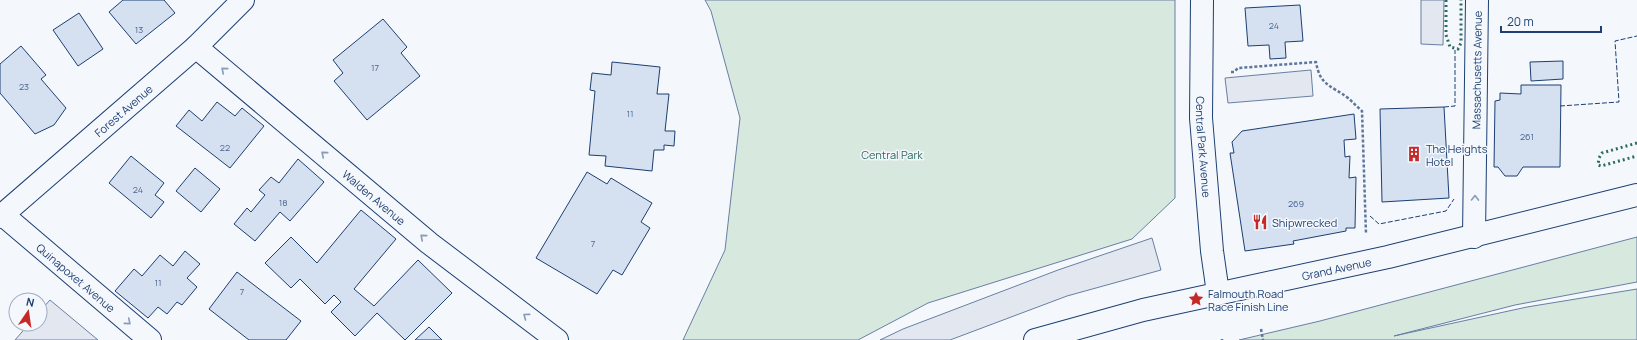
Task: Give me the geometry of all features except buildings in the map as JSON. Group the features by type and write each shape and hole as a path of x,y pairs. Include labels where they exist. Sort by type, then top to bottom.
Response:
{"street":[{"name":"Forest Avenue","path":"1,216 196,47 243,0"},
{"name":"Central Park Avenue","path":"1202,0 1202,126 1212,251 1218,293"},
{"name":"Massachusetts Avenue","path":"1474,236 1477,0"},
{"name":"Walden Avenue","path":"196,47 429,243 558,340"},
{"name":"Grand Avenue","path":"1035,340 1143,310 1388,257 1637,195"},
{"name":"Quinapoxet Avenue","path":"1,216 150,340"}],"path":[{"path":"1201,73 1234,72 1238,68 1316,62 1318,73 1323,81 1348,98 1362,111 1366,234"},
{"path":"1261,329 1263,340"}],"green space":[{"name":"Central Park","path":"705,0 1175,0 1175,198 1132,239 928,303 858,340 683,340 725,250 740,118 711,11"},
{"path":"1637,237 1637,282 1515,305 1394,336 1527,307 1637,289 1637,340 1239,340 1320,321"}],"shaded area":[{"path":"1421,0 1444,0 1443,45 1421,44"},
{"path":"1311,70 1313,96 1228,103 1225,78"},
{"path":"1152,238 1161,270 1067,296 950,340 880,340 903,329 1058,270"},
{"path":"50,300 98,340 15,340 22,332 48,332 48,302"}],"hedge":[{"path":"1446,0 1446,35 1450,47 1458,49 1461,43 1461,0"},
{"path":"1637,143 1602,153 1599,158 1598,165 1601,166 1637,156"}],"fence":[{"path":"1560,106 1619,102 1615,41 1637,36"},
{"path":"1444,107 1455,106 1455,50"},
{"path":"1370,216 1379,224 1446,211 1454,199"}],"place":[{"name":"The Heights Hotel","path":"1414,154"},
{"name":"Shipwrecked","path":"1260,222"},
{"name":"Falmouth Road Race Finish Line","path":"1196,299"}]}
